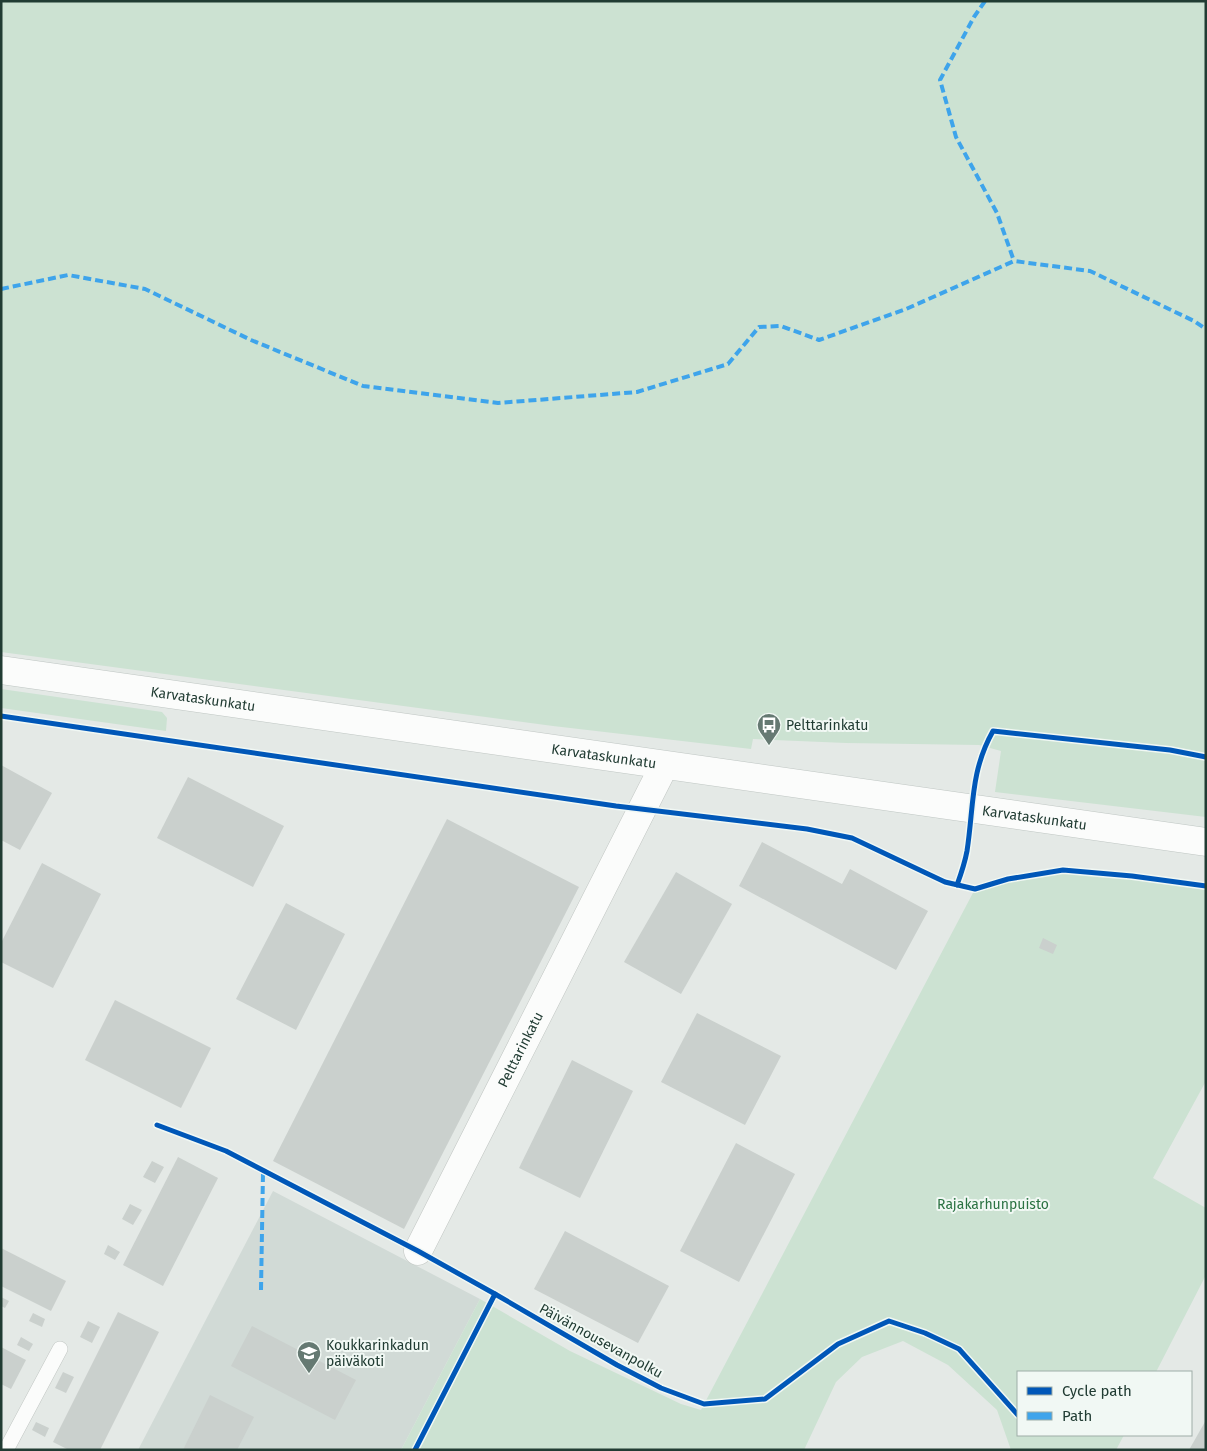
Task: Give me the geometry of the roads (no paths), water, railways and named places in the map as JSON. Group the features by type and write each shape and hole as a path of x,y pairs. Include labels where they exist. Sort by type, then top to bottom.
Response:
{"street":[{"name":"Karvataskunkatu","path":"1,670 1206,842"},
{"name":"Pelttarinkatu","path":"418,1251 664,766"}],"lane":[{"path":"6,1450 60,1349"}],"place":[{"name":"Pelttarinkatu","path":"769,746"},
{"name":"Koukkarinkadun päiväkoti","path":"309,1374"}],"park label":[{"name":"Rajakarhunpuisto","path":"993,1204"}]}
